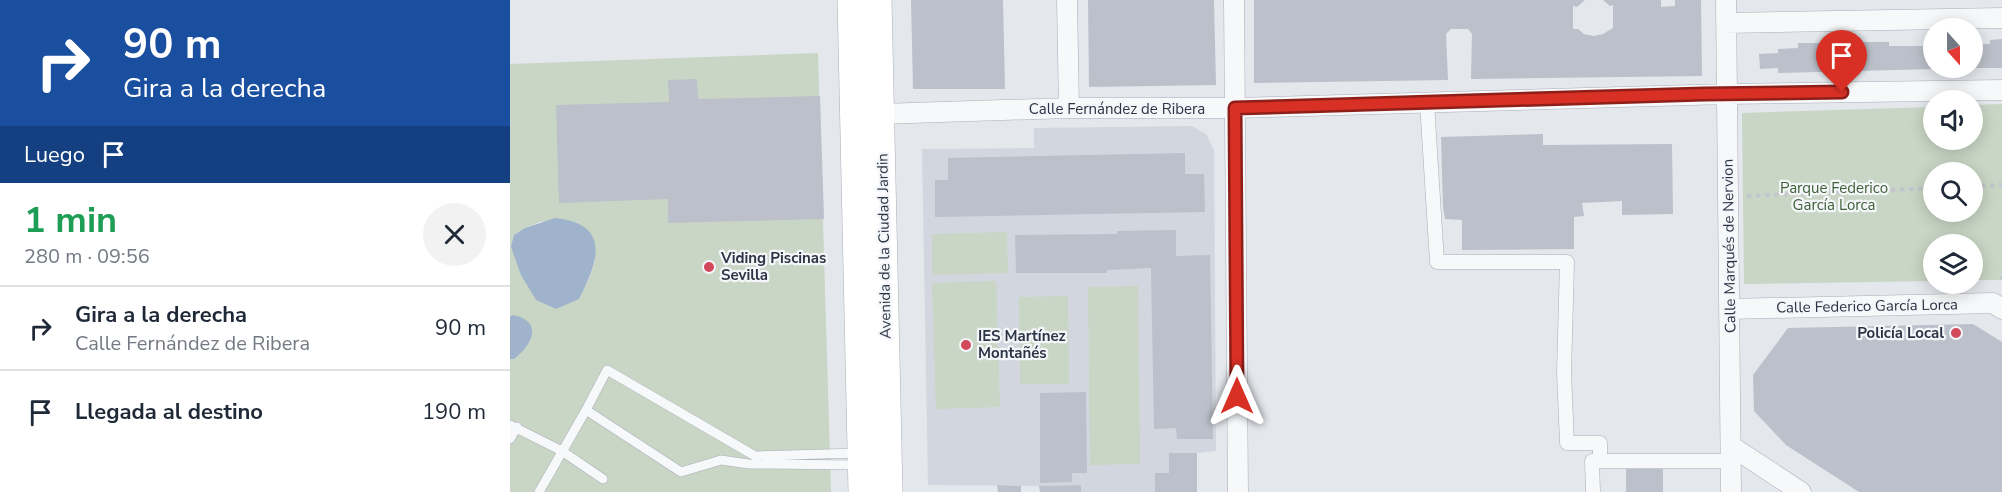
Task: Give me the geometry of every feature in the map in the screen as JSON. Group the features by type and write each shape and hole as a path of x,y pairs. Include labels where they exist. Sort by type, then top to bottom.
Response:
{"main road":[{"name":"Avenida de la Ciudad Jardin","path":"851,0 862,492"},
{"name":"Avenida de la Ciudad Jardin","path":"878,0 889,492"}],"street":[{"path":"1067,0 1069,108"},
{"path":"1234,0 1238,492"},
{"name":"Calle Marqués de Nervion","path":"1726,0 1731,492"},
{"path":"1726,23 2002,18"},
{"name":"Calle Fernández de Ribera","path":"880,114 1069,108 1235,108 1727,94 2002,90"},
{"path":"1427,102 1437,262 1567,262 1564,373 1567,443 1600,443 1600,461"},
{"name":"Calle Federico García Lorca","path":"1729,309 1993,303 2002,309"},
{"path":"1593,492 1592,461 1731,453 1801,492"}],"lane":[{"path":"539,492 607,370 755,456 862,459"},
{"path":"586,410 681,472 721,460 749,464 862,459"},
{"path":"510,440 513,426 562,452 603,479"}],"path":[{"path":"1983,186 2002,185"},
{"path":"1743,196 1923,188"}],"shaded area":[{"path":"1192,126 1206,134 1214,150 1216,451 1197,453 1197,492 1081,492 1081,485 928,485 922,149 1034,148 1034,128"}],"green space":[{"name":"Viding Piscinas Sevilla","path":"818,53 831,492 510,492 510,359 514,359 513,315 510,316 510,64","holes":["542,221 595,260 579,299 514,235"]},
{"name":"Parque Federico García Lorca","path":"2002,104 2002,280 1983,280 1983,234 1923,234 1923,281 1744,284 1742,113 1923,107 1923,150 1983,150 1983,105"},
{"path":"1007,232 1008,273 932,275 932,234"},
{"name":"IES Martínez Montañés","path":"996,281 1000,407 936,409 932,283"},
{"path":"1138,286 1140,464 1090,465 1088,287"},
{"path":"1068,296 1069,384 1020,384 1019,297"}],"water":[{"path":"555,218 573,222 585,228 593,237 596,247 591,272 579,299 556,309 536,300 521,275 511,247 514,235 525,228"},
{"path":"513,315 529,323 532,334 530,341 520,354 510,359 510,316"}],"building":[{"path":"911,0 1003,0 1005,89 913,89"},
{"path":"1088,0 1214,0 1216,85 1089,87"},
{"path":"1254,0 1585,0 1577,7 1573,6 1573,29 1594,36 1613,28 1613,5 1610,6 1603,0 1661,0 1661,7 1675,6 1675,0 1701,0 1702,76 1471,79 1472,34 1468,29 1451,29 1446,34 1448,80 1254,83"},
{"path":"2002,39 2002,68 1983,68 1983,44 1990,44 1990,40"},
{"path":"1862,42 1889,42 1889,46 1923,46 1923,69 1778,73 1778,68 1760,69 1759,54 1778,53 1778,49 1798,48 1798,43 1825,43 1825,48 1862,47"},
{"path":"697,79 698,99 820,96 824,219 668,223 668,199 559,203 556,105 669,102 668,80"},
{"path":"1543,134 1543,145 1672,144 1673,214 1622,215 1622,201 1582,203 1584,216 1574,217 1574,249 1462,250 1462,220 1445,219 1441,137"},
{"path":"1185,153 1185,174 1204,174 1205,212 935,217 935,180 948,180 948,158"},
{"path":"1176,230 1176,256 1210,255 1213,439 1177,439 1176,428 1154,429 1151,268 1107,270 1107,273 1016,273 1015,235 1117,234 1117,231"},
{"path":"1973,324 2002,342 2002,492 1859,492 1786,445 1754,411 1753,375 1788,328"},
{"path":"1086,392 1087,473 1072,473 1072,482 1040,483 1040,393"},
{"path":"1169,453 1197,453 1197,492 1155,492 1155,473 1169,473"},
{"path":"1626,469 1663,469 1663,492 1626,492"},
{"path":"997,485 1021,486 1021,492 998,492"},
{"path":"1081,485 1081,492 1040,492 1039,486"}],"place":[{"name":"Viding Piscinas Sevilla","path":"709,267"},
{"name":"Policía Local","path":"1956,333"},
{"name":"IES Martínez Montañés","path":"966,345"}],"route":[{"path":"1237,396 1235,108 1842,92"}]}
